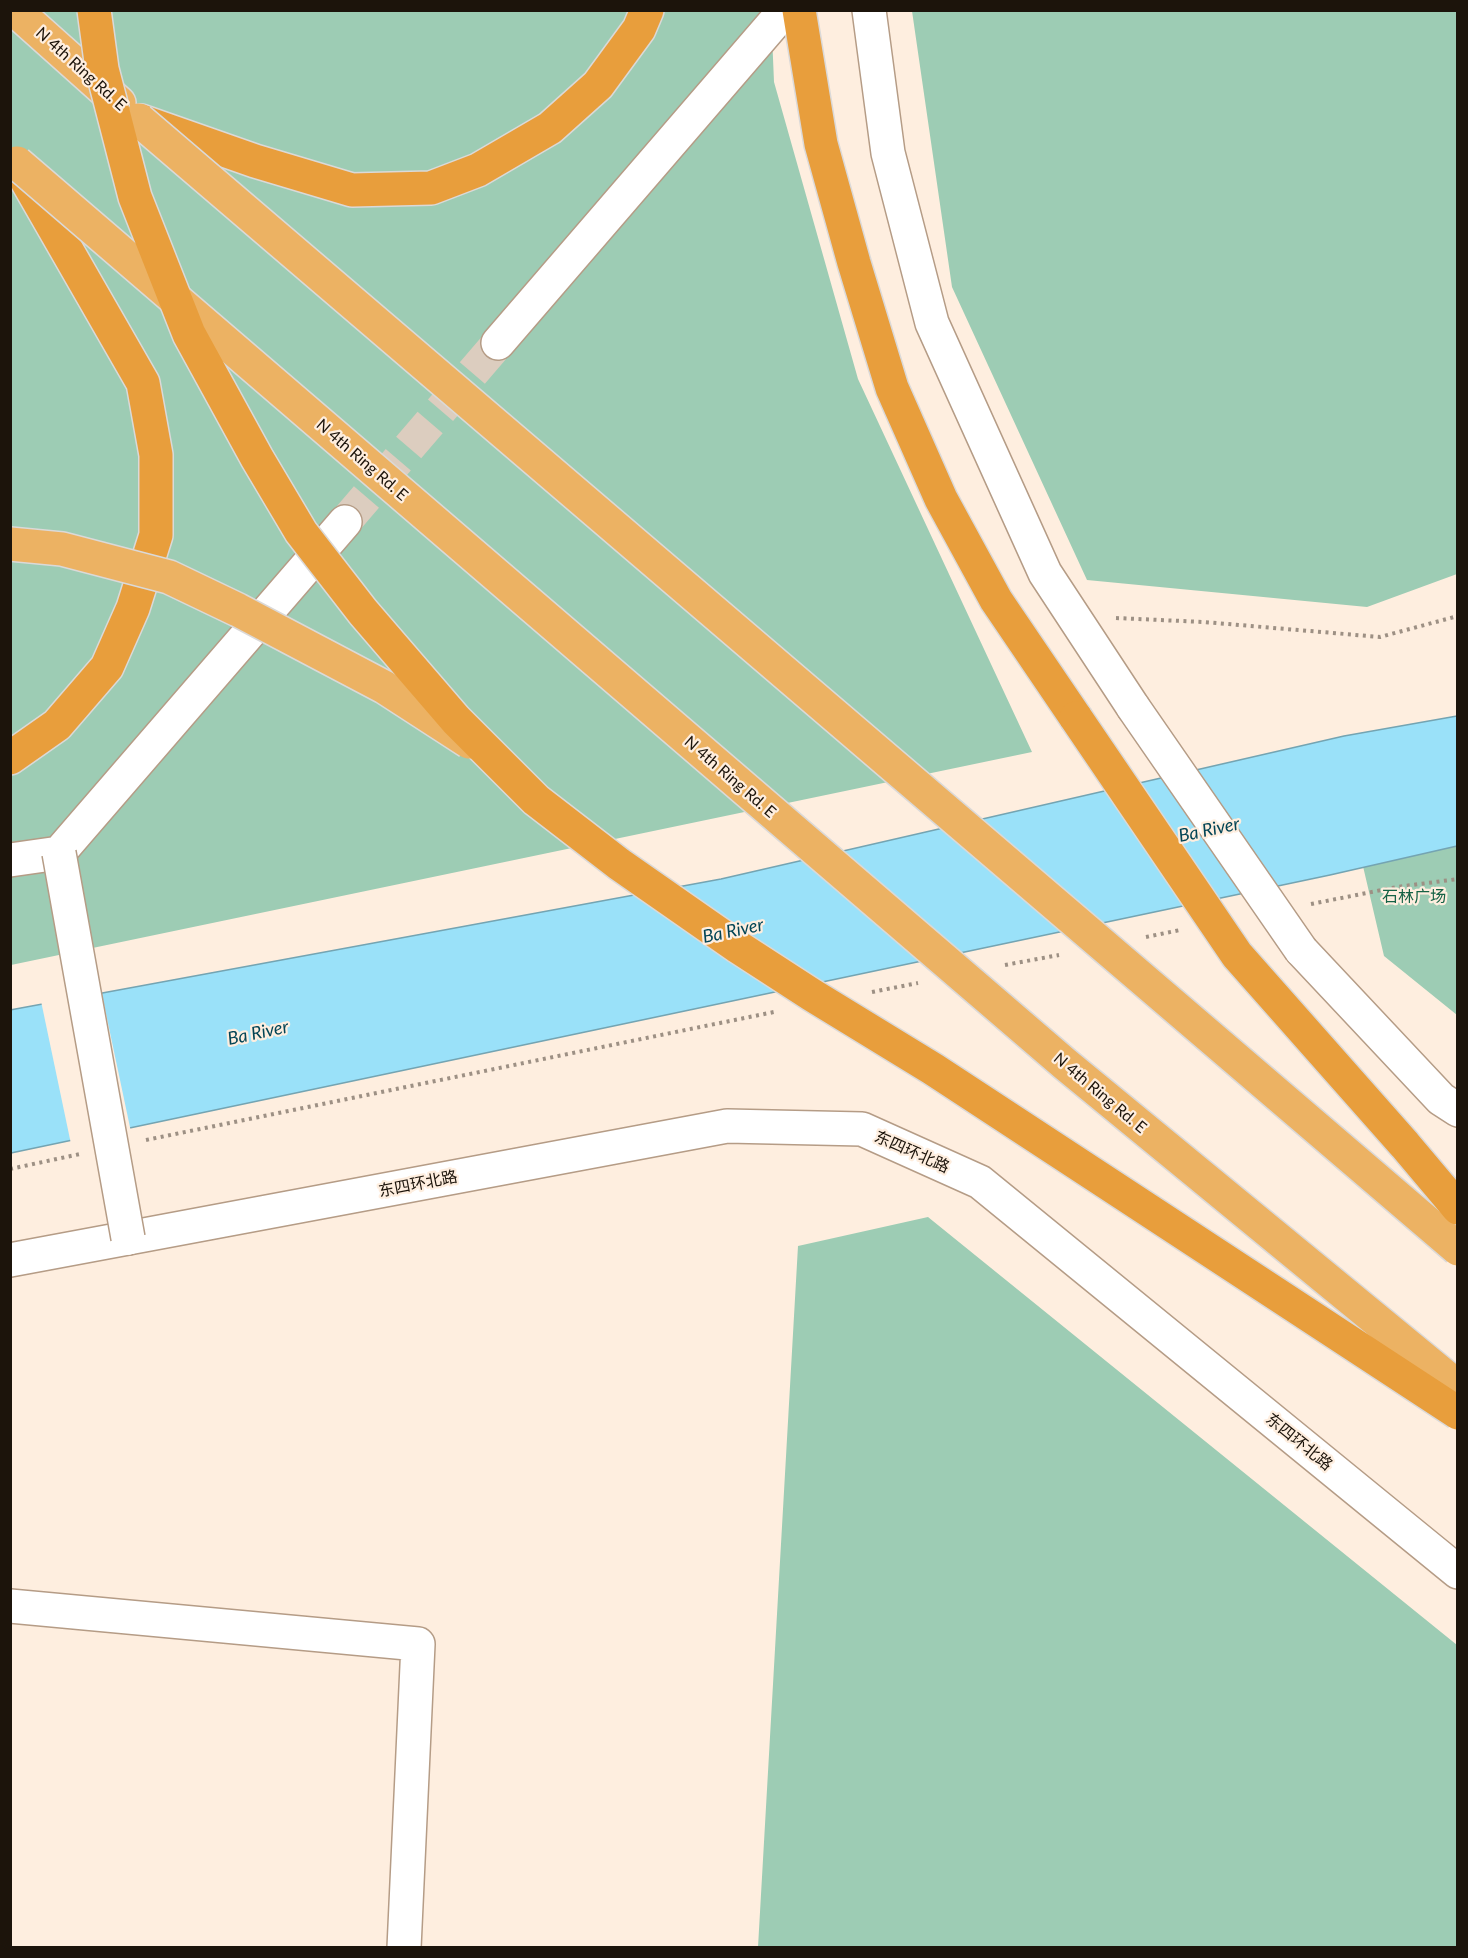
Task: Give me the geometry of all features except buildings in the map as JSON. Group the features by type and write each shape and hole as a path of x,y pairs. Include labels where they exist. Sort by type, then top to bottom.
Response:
{"highway":[{"name":"N 4th Ring Rd. E","path":"15,10 139,120 1458,1249"},
{"path":"94,10 102,69 135,196 189,334 257,458 301,532 363,612 456,720 536,800 619,864 738,947 933,1069 1458,1413"},
{"path":"139,120 255,162 352,189 431,188 478,170 550,128 598,85 639,29 647,10"},
{"path":"799,10 821,144 892,388 941,499 996,600 1237,955 1458,1208"},
{"name":"N 4th Ring Rd. E","path":"14,161 1065,1064 1458,1387"},
{"path":"10,758 57,725 107,667 133,608 156,535 156,455 143,383 14,161"},
{"path":"10,544 62,549 169,577 238,610 384,687 496,759"}],"street":[{"path":"498,343 785,10"},
{"path":"869,10 888,153 932,323 1045,573 1133,706 1302,950 1441,1099 1458,1110"},
{"path":"10,860 59,853 345,522"},
{"path":"59,853 128,1238"},
{"name":"东四环北路","path":"10,1260 728,1126 862,1130 980,1182 1458,1572"},
{"path":"10,1606 418,1644 404,1947"}],"path":[{"path":"1074,616 1204,622 1380,637 1458,616"},
{"path":"1304,906 1397,887 1458,879"},
{"path":"1142,938 1188,929"},
{"path":"1002,966 1060,954"},
{"path":"862,994 921,982"},
{"path":"139,1142 781,1010"},
{"path":"10,1169 81,1154"}],"green space":[{"path":"11,11 771,11 774,82 858,379 1032,752 11,965"},
{"path":"912,11 1457,11 1457,574 1367,607 1087,580 952,287"},
{"name":"石林广场","path":"1457,844 1457,1015 1384,956 1362,862"},
{"path":"928,1217 1457,1645 1457,1947 758,1947 798,1246"}],"water":[{"name":"Ba River","path":"1457,716 1457,846 1330,875 11,1153 10,1010 721,879 1344,736"}],"pier":[{"path":"101,990 131,1132 71,1144 41,1001"}],"tunnel":[{"path":"345,522 498,343"}]}
